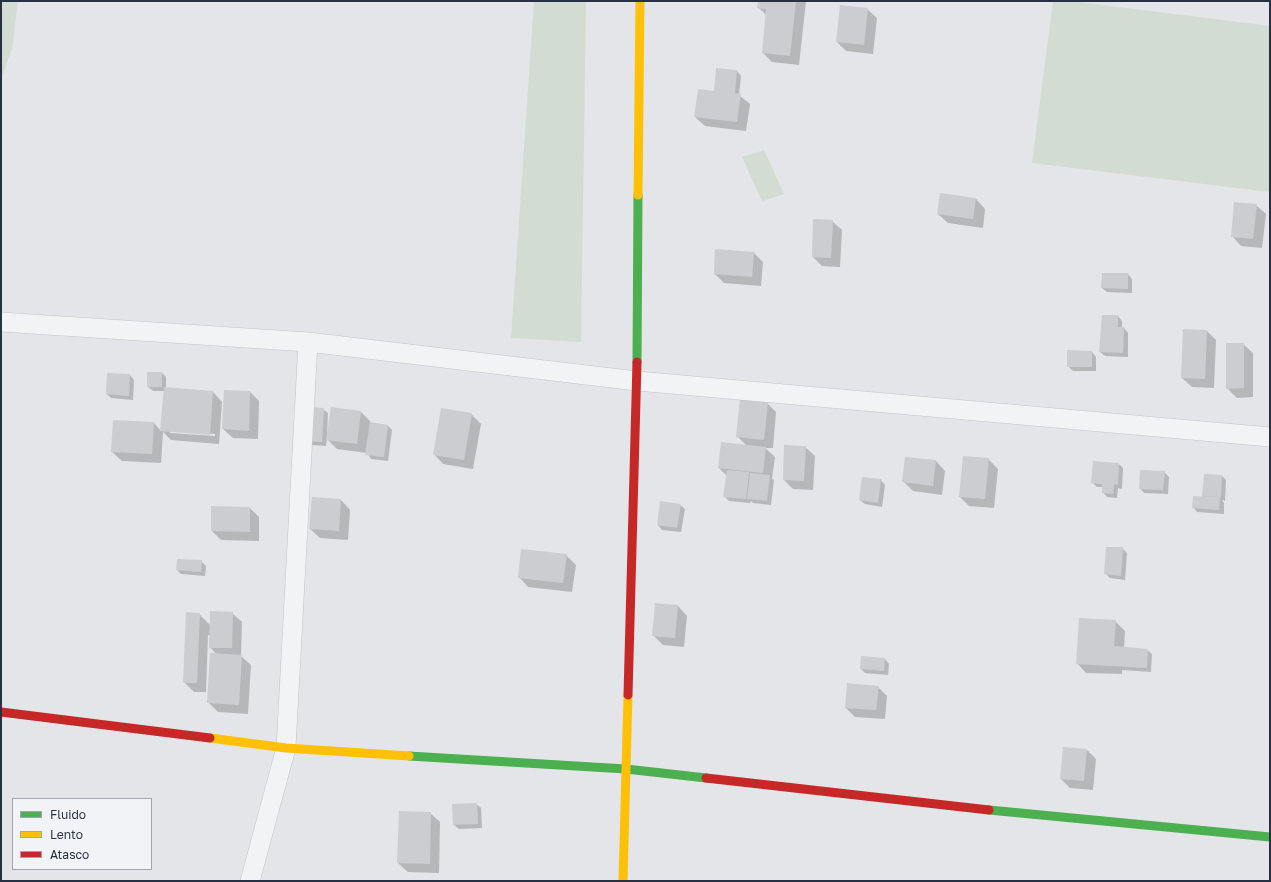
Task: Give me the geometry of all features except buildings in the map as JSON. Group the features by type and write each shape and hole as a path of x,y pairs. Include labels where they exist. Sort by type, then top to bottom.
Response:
{"street":[{"path":"623,881 637,381 640,1"},
{"path":"1,322 308,342 637,381 1270,437"},
{"path":"250,881 286,748 308,342"},
{"path":"1,712 286,748 626,769 1019,813 1270,837"}],"shaded area":[{"path":"1,1 18,1 12,49 1,79"},
{"path":"534,1 586,1 581,342 511,338"},
{"path":"1053,1 1070,1 1270,26 1270,192 1032,163"},
{"path":"764,150 784,194 762,201 742,157"}],"traffic: fast":[{"path":"637,362 638,195"},
{"path":"409,756 626,769 706,778"},
{"path":"989,810 1270,837"}],"traffic: slow":[{"path":"638,195 640,1"},
{"path":"623,881 628,695"},
{"path":"210,738 286,748 409,756"}],"traffic: jam":[{"path":"628,695 637,362"},
{"path":"1,712 210,738"},
{"path":"706,778 989,810"}]}
